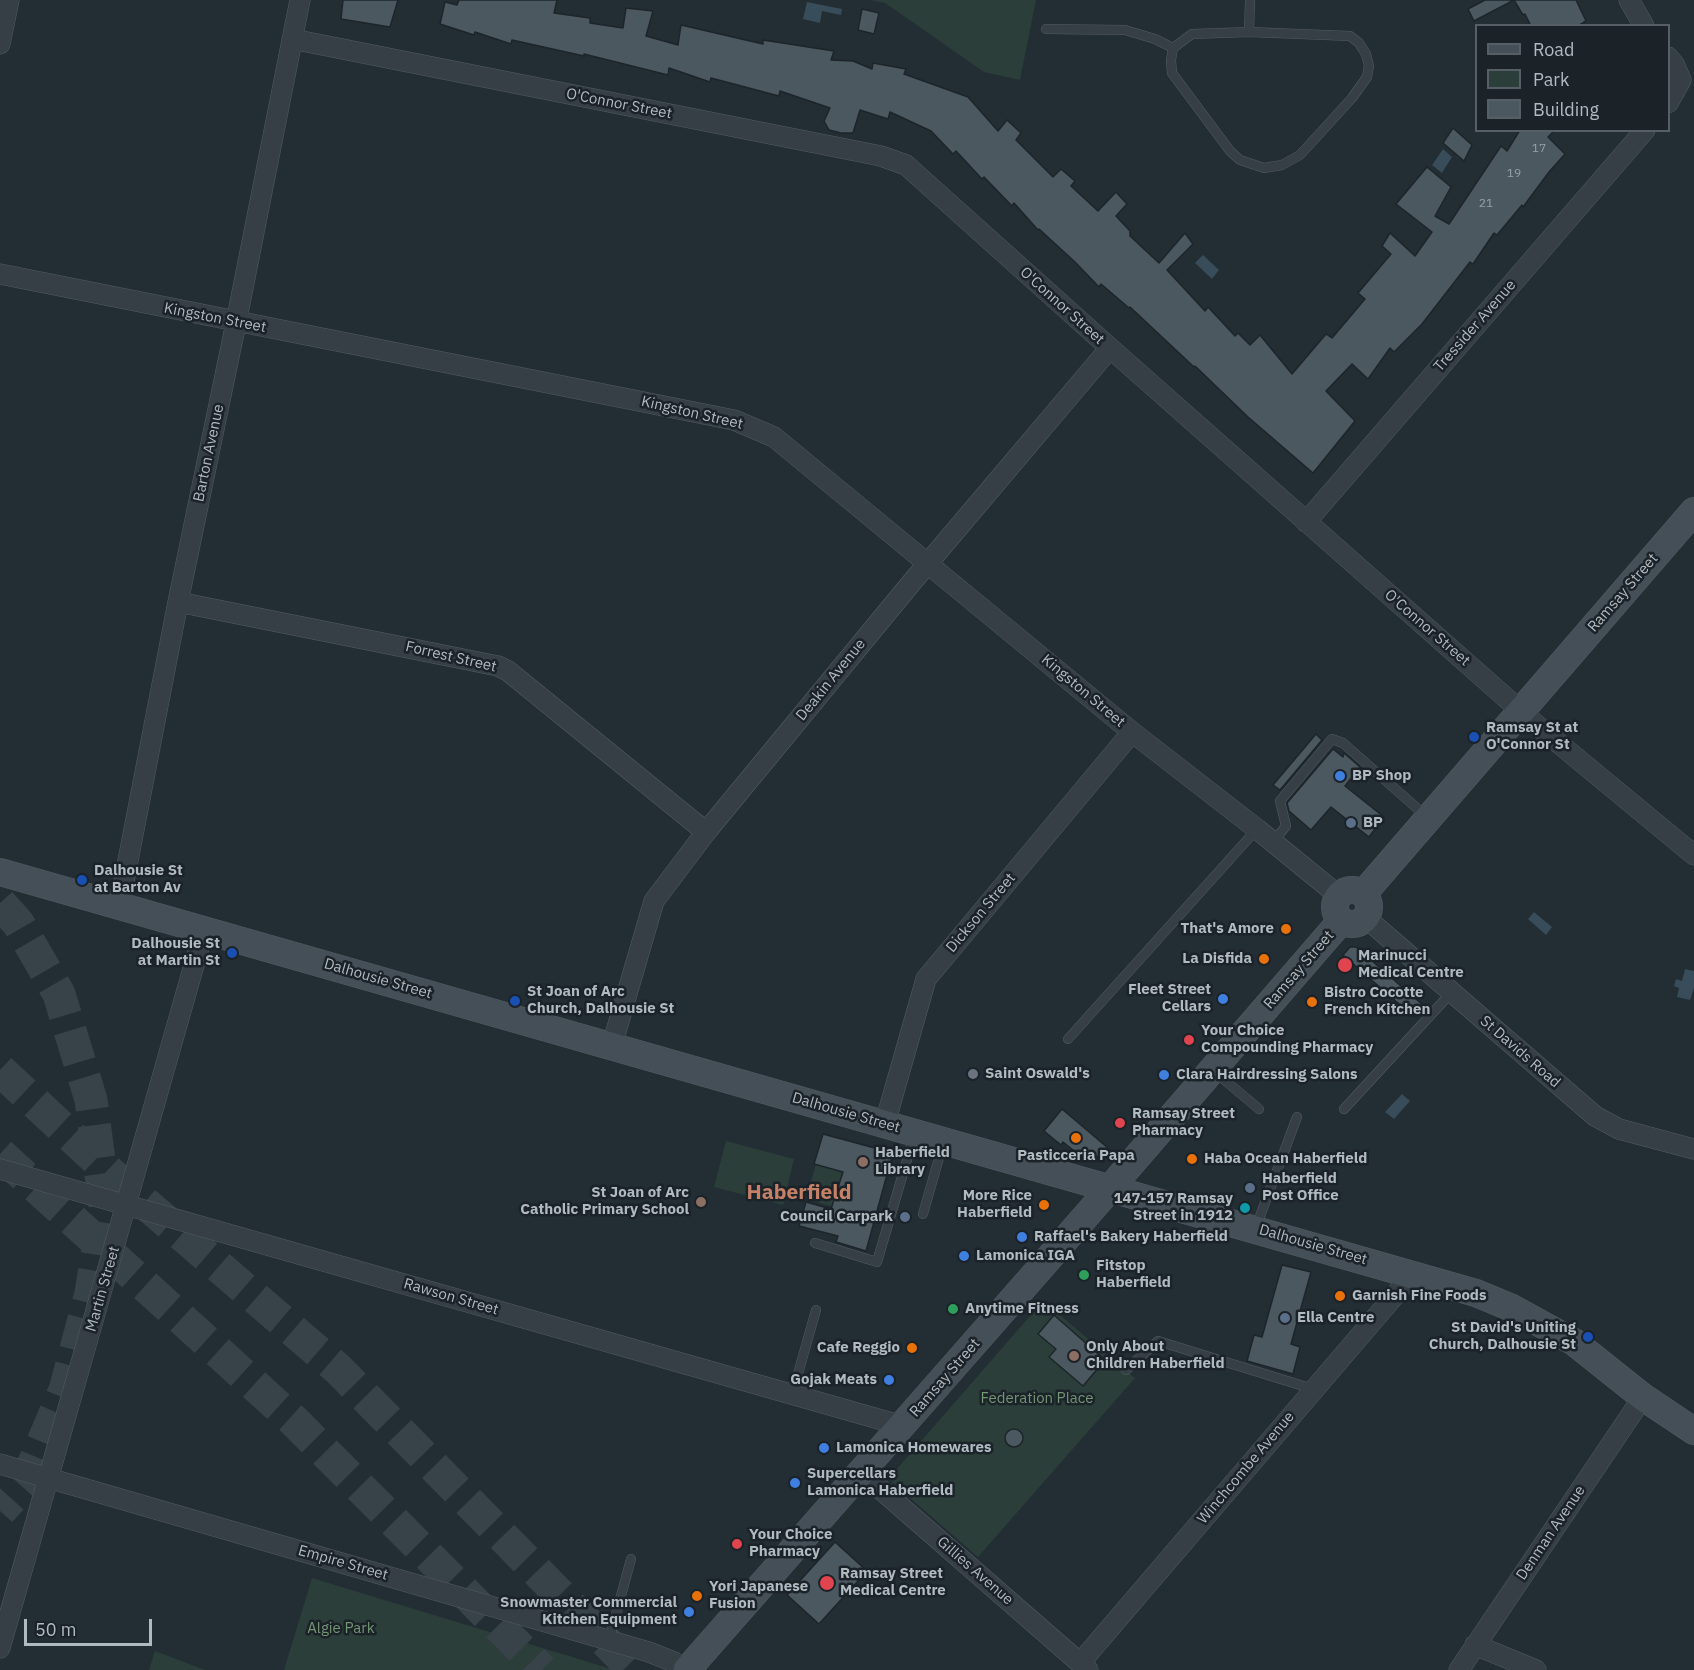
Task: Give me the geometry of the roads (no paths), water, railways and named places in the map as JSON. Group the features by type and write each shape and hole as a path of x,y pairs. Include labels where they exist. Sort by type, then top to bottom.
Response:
{"street":[{"path":"0,44 9,0"},
{"name":"Barton Avenue","path":"119,907 178,602 300,0"},
{"path":"1629,0 1643,24"},
{"name":"O'Connor Street","path":"292,39 881,156 906,165 1306,522 1522,711 1694,855"},
{"path":"1670,59 1681,80 1670,99"},
{"name":"Tressider Avenue","path":"1306,522 1643,132"},
{"name":"Kingston Street","path":"0,274 734,420 774,437 1132,732 1257,829 1352,907"},
{"name":"Deakin Avenue","path":"612,1045 654,901 706,832 928,563 1110,348"},
{"name":"Ramsay Street","path":"685,1670 862,1473 1111,1188 1694,511"},
{"name":"Forrest Street","path":"178,602 498,666 508,671 706,832"},
{"name":"Dickson Street","path":"885,1123 926,980 1132,732"},
{"name":"Dalhousie Street","path":"0,872 1476,1293 1548,1326 1599,1360 1643,1397 1694,1431"},
{"name":"St Davids Road","path":"1352,907 1595,1116 1619,1129 1694,1149"},
{"name":"Martin Street","path":"0,1648 204,930"},
{"name":"Rawson Street","path":"0,1169 903,1426"},
{"name":"Winchcombe Avenue","path":"1084,1666 1312,1389 1413,1274"},
{"name":"Denman Avenue","path":"1459,1670 1643,1397"},
{"name":"Empire Street","path":"0,1464 649,1652 674,1662 685,1670"},
{"name":"Gillies Avenue","path":"862,1473 1084,1666"},
{"path":"1475,1645 1536,1670"}],"lane":[{"path":"1249,32 1250,0"},
{"path":"1046,29 1125,30 1155,39 1173,48"},
{"path":"1249,32 1350,36 1359,43 1366,54 1367,77 1352,98 1300,155 1282,165 1264,168 1240,160 1230,151 1172,72 1173,48 1192,34 1249,32"},
{"path":"1273,842 1286,826 1280,801 1332,739 1343,743 1429,819"},
{"path":"1068,1039 1257,829"},
{"path":"1344,1109 1451,993"},
{"path":"1212,1070 1258,1110"},
{"path":"1256,1229 1297,1117"},
{"path":"815,1243 877,1262 915,1133"},
{"path":"923,1214 943,1141"},
{"path":"792,1395 816,1310"},
{"path":"1126,1370 1158,1341 1312,1389"},
{"path":"609,1640 631,1559"}],"water":[{"path":"807,2 842,9 841,15 822,11 820,23 803,19"},
{"path":"1443,149 1452,157 1442,173 1432,165"},
{"path":"1203,255 1219,270 1212,279 1195,263"},
{"path":"1534,912 1552,927 1546,935 1528,919"},
{"path":"1685,969 1694,971 1694,988 1690,1000 1677,997 1679,988 1674,986 1676,979 1682,981"},
{"path":"1402,1094 1410,1101 1394,1119 1385,1112"}],"tunnel":[{"path":"0,903 18,923 59,994 91,1100 105,1205 91,1293 65,1390 26,1482 0,1511"},
{"path":"0,1070 117,1179 338,1369 634,1670"},
{"path":"0,1154 292,1419 542,1670"}],"place":[{"name":"Ramsay St at O'Connor St","path":"1474,737"},
{"name":"BP Shop","path":"1340,776"},
{"name":"BP","path":"1351,823"},
{"name":"Dalhousie St at Barton Av","path":"82,880"},
{"name":"That's Amore","path":"1286,929"},
{"name":"Dalhousie St at Martin St","path":"232,953"},
{"name":"La Disfida","path":"1264,959"},
{"name":"Marinucci Medical Centre","path":"1345,965"},
{"name":"Fleet Street Cellars","path":"1223,999"},
{"name":"St Joan of Arc Church, Dalhousie St","path":"515,1001"},
{"name":"Bistro Cocotte French Kitchen","path":"1312,1002"},
{"name":"Your Choice Compounding Pharmacy","path":"1189,1040"},
{"name":"Saint Oswald's","path":"973,1074"},
{"name":"Clara Hairdressing Salons","path":"1164,1075"},
{"name":"Ramsay Street Pharmacy","path":"1120,1123"},
{"name":"Pasticceria Papa","path":"1076,1138"},
{"name":"Haba Ocean Haberfield","path":"1192,1159"},
{"name":"Haberfield Library","path":"863,1162"},
{"name":"Haberfield Post Office","path":"1250,1188"},
{"name":"St Joan of Arc Catholic Primary School","path":"701,1202"},
{"name":"More Rice Haberfield","path":"1044,1205"},
{"name":"147-157 Ramsay Street in 1912","path":"1245,1208"},
{"name":"Council Carpark","path":"905,1217"},
{"name":"Raffael's Bakery Haberfield","path":"1022,1237"},
{"name":"Lamonica IGA","path":"964,1256"},
{"name":"Fitstop Haberfield","path":"1084,1275"},
{"name":"Garnish Fine Foods","path":"1340,1296"},
{"name":"Anytime Fitness","path":"953,1309"},
{"name":"Ella Centre","path":"1285,1318"},
{"name":"St David's Uniting Church, Dalhousie St","path":"1588,1337"},
{"name":"Cafe Reggio","path":"912,1348"},
{"name":"Only About Children Haberfield","path":"1074,1356"},
{"name":"Gojak Meats","path":"889,1380"},
{"name":"Lamonica Homewares","path":"824,1448"},
{"name":"Supercellars Lamonica Haberfield","path":"795,1483"},
{"name":"Your Choice Pharmacy","path":"737,1544"},
{"name":"Ramsay Street Medical Centre","path":"827,1583"},
{"name":"Yori Japanese Fusion","path":"697,1596"},
{"name":"Snowmaster Commercial Kitchen Equipment","path":"689,1612"}],"district":[{"name":"Haberfield","path":"799,1193"}],"park label":[{"name":"Federation Place","path":"1037,1399"},
{"name":"Algie Park","path":"341,1629"}]}
